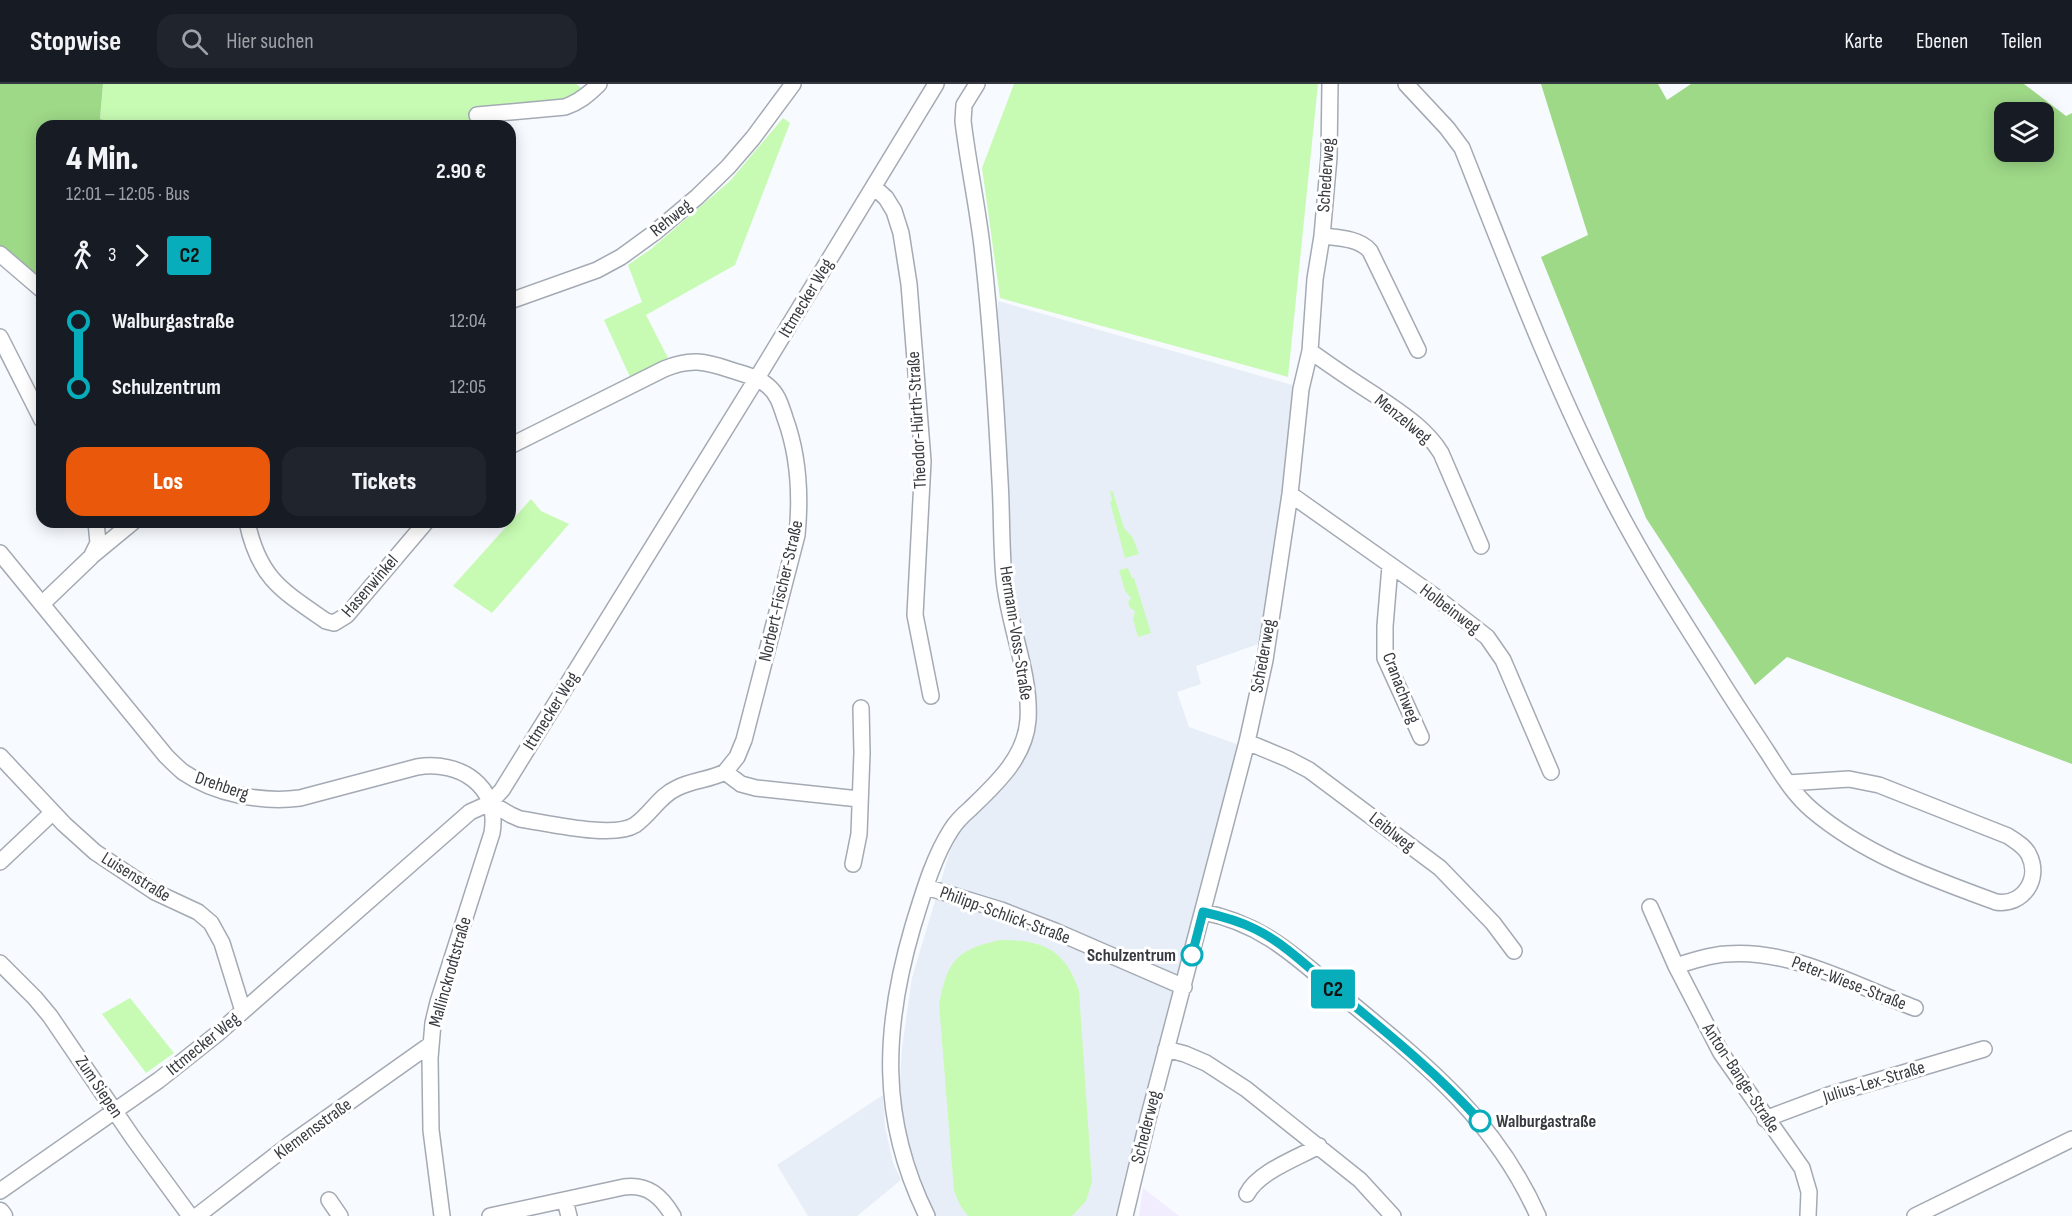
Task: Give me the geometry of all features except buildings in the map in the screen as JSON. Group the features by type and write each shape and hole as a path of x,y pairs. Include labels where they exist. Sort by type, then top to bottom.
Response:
{"main road":[{"path":"0,1212 3,1216"}],"street":[{"path":"482,118 565,107 588,95 599,84"},
{"name":"Rehweg","path":"516,299 608,264 654,232 697,197 728,167 794,84"},
{"name":"Ittmecker Weg","path":"0,1191 159,1080 243,1011 470,812 490,802 505,785 936,84"},
{"name":"Hermann-Voss-Straße","path":"927,1216 910,1180 899,1143 892,1102 892,1017 900,975 926,887 951,829 1006,772 1019,752 1027,730 1027,695 1004,582 998,434 984,264 963,122 964,105 977,84"},
{"name":"Schederweg","path":"1125,1216 1166,1049 1247,742 1265,660 1290,494 1301,389 1310,351 1315,279 1322,236 1329,157 1330,84"},
{"path":"1406,84 1447,128 1462,148 1544,349 1596,464 1644,559 1788,783 1809,808 1857,843 1940,881 2004,903 2014,901 2023,895 2031,883 2030,855 2022,845 2008,836 1861,780 1835,778 1788,783"},
{"name":"Theodor-Hürth-Straße","path":"874,187 886,198 894,211 901,233 909,284 923,461 915,615 931,696"},
{"path":"1322,236 1355,241 1370,250 1418,350"},
{"path":"0,255 36,285"},
{"path":"0,337 36,408"},
{"name":"Menzelweg","path":"1310,351 1403,414 1424,431 1441,453 1471,510 1481,546"},
{"path":"516,443 676,364 691,361 706,362 757,378"},
{"name":"Norbert-Fischer-Straße","path":"725,772 737,757 751,715 791,561 800,510 798,464 789,427 777,397 766,383 757,378"},
{"name":"Holbeinweg","path":"1290,494 1482,632 1503,660 1551,772"},
{"path":"91,556 98,543 97,528"},
{"path":"43,603 91,556 126,528"},
{"name":"Hasenwinkel","path":"247,528 251,544 261,566 273,582 326,621 334,623 347,615 421,528"},
{"name":"Drehberg","path":"0,553 166,756 182,771 199,781 231,792 282,801 417,767 434,765 446,766 466,773 476,782 490,802"},
{"name":"Cranachweg","path":"1390,566 1385,658 1421,737"},
{"path":"853,864 859,834 861,708"},
{"name":"Leiblweg","path":"1247,742 1309,770 1440,868 1493,923 1514,951"},
{"name":"Luisenstraße","path":"0,756 78,838 155,892 198,912 211,923 222,943 243,1011"},
{"path":"490,802 511,816 520,819 611,832 633,826 664,796 676,788 725,772 741,784 756,788 859,799"},
{"name":"Mallinckrodtstraße","path":"442,1216 431,1130 431,1044 438,1002 492,833 490,802"},
{"path":"0,862 52,813"},
{"name":"Philipp-Schlick-Straße","path":"926,887 1002,910 1184,987"},
{"name":"Anton-Bange-Straße","path":"1650,907 1676,966 1721,1053 1805,1175 1809,1192 1808,1216"},
{"path":"1203,912 1242,923 1272,939 1392,1036 1440,1079 1496,1141 1523,1183 1538,1216"},
{"name":"Peter-Wiese-Straße","path":"1676,966 1725,954 1747,953 1773,956 1797,961 1915,1008"},
{"name":"Zum Siepen","path":"0,963 44,1008 190,1216"},
{"name":"Klemensstraße","path":"197,1216 290,1144 431,1044"},
{"path":"1166,1049 1195,1058 1223,1073 1319,1146 1370,1189 1393,1216"},
{"name":"Julius-Lex-Straße","path":"1766,1119 1829,1095 1983,1049"},
{"path":"1915,1216 2072,1139"},
{"path":"1247,1194 1251,1186 1266,1173 1319,1146"},
{"path":"490,1216 567,1208 624,1188 639,1187 658,1196 673,1216"},
{"path":"329,1200 340,1216"}],"shaded area":[{"path":"998,301 1296,386 1261,643 1196,666 1201,684 1177,692 1189,727 1239,745 1143,1107 1118,1216 935,1216 917,1179 904,1133 900,1082 902,1048 912,978 949,854 957,836 967,822 1009,783 1021,765 1035,730 1033,694 1011,589 996,333"},
{"path":"883,1095 885,1126 893,1163 901,1180 857,1216 808,1216 777,1165"},
{"path":"1143,1188 1179,1216 1139,1216"}],"green space":[{"path":"0,84 103,84 100,119 104,120 36,120 36,279 0,247"},
{"path":"103,84 576,84 583,89 568,99 469,111 470,120 100,119"},
{"path":"1014,84 1318,84 1288,377 1000,298 982,168"},
{"path":"1541,84 1658,84 1667,100 1691,84 2024,84 2048,102 1994,102 1994,162 2054,162 2054,107 2066,116 2072,113 2072,764 1787,657 1755,685 1646,518 1541,257 1588,235"},
{"path":"783,118 790,123 735,265 646,315 668,358 630,377 604,320 642,302 628,265 651,249 730,181"},
{"path":"1110,491 1113,492 1124,528 1133,538 1139,554 1125,558 1110,502 1112,501"},
{"path":"531,499 541,511 569,524 492,613 453,586 505,528 516,528 516,516"},
{"path":"1128,568 1134,578 1151,633 1138,637 1133,619 1135,611 1130,608 1128,602 1131,598 1125,591 1119,570"},
{"path":"1000,940 1029,942 1050,950 1067,965 1079,991 1092,1182 1086,1201 1072,1216 968,1216 954,1191 939,1004 946,977 956,959 973,948"},
{"path":"130,998 174,1053 146,1073 102,1014"}],"bus line":[{"name":"C2","path":"1192,955 1203,912 1242,923 1257,930 1272,939 1406,1048 1440,1079 1480,1121"}],"place":[{"name":"Schulzentrum","path":"1192,955"},
{"name":"Walburgastraße","path":"1480,1121"}]}
